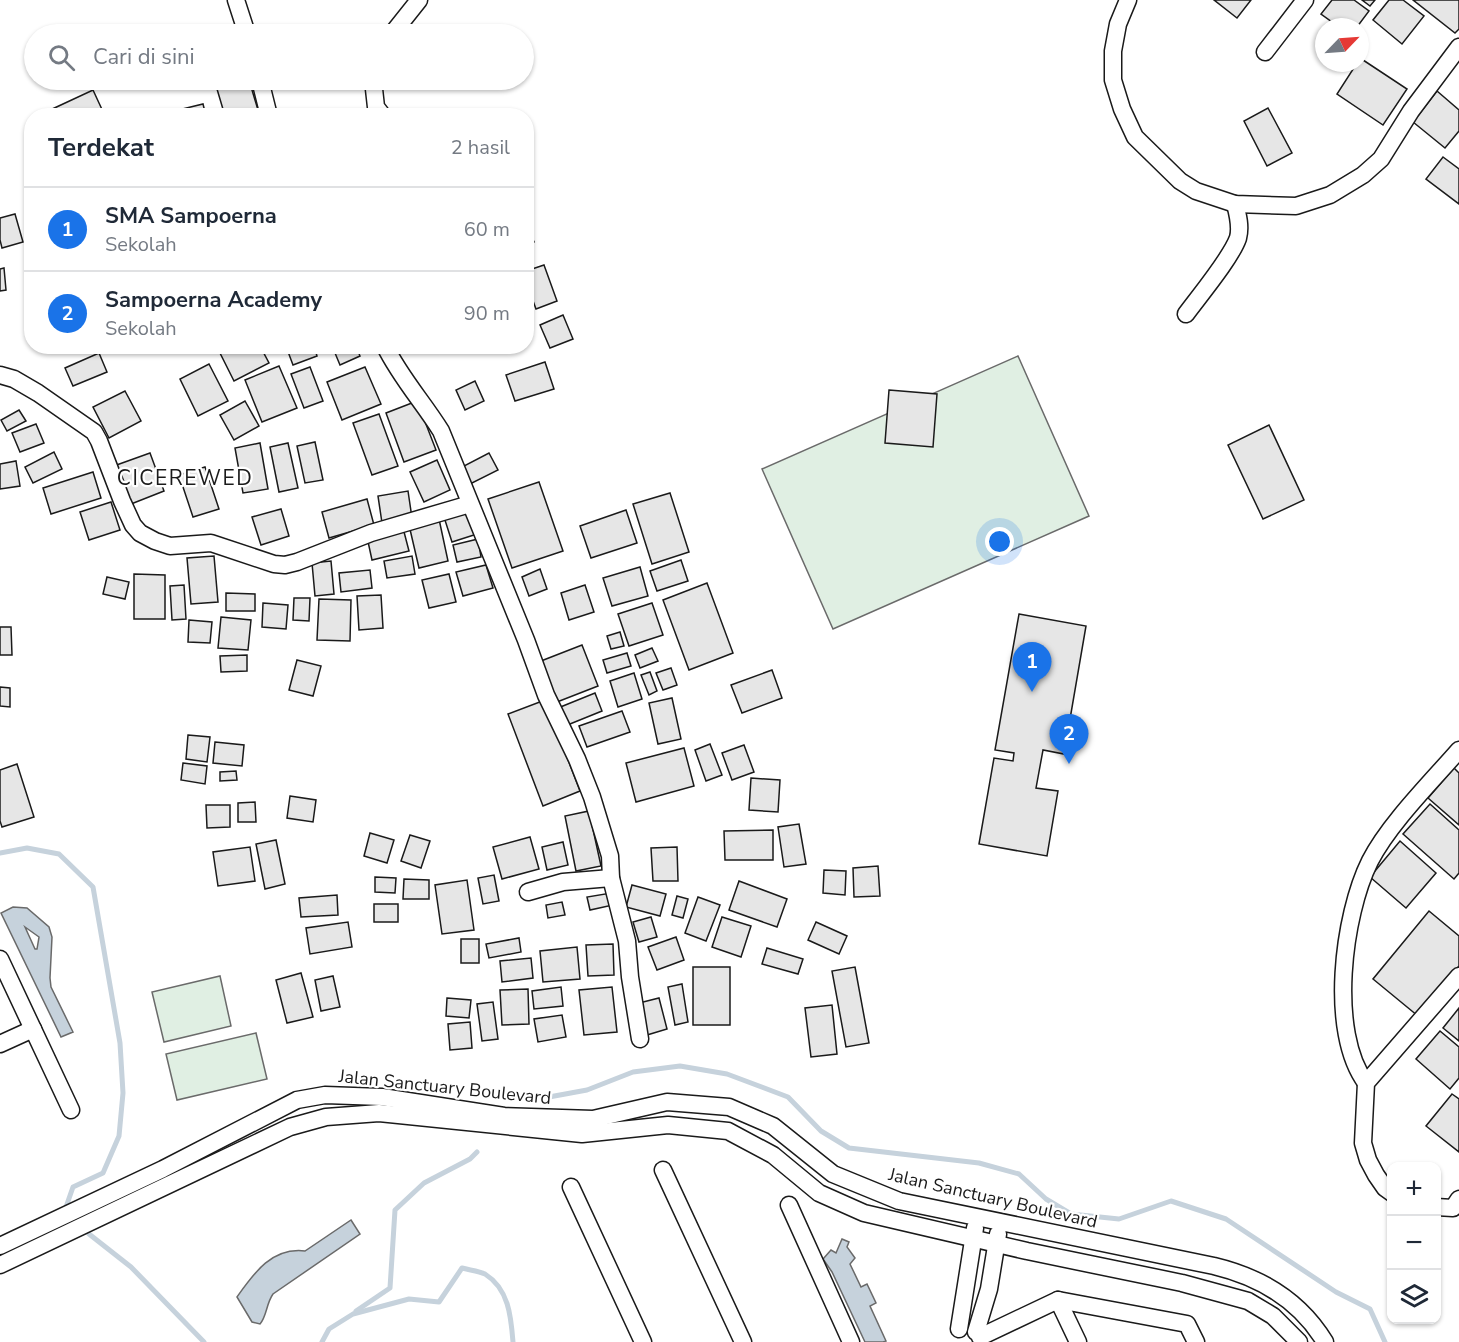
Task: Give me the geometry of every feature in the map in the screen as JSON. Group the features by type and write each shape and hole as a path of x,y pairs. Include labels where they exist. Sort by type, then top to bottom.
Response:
{"street":[{"path":"236,0 244,24"},
{"path":"400,24 419,0"},
{"path":"1128,0 1118,24 1113,51 1113,80 1135,137 1180,181 1196,190 1235,204 1296,206 1330,195 1363,175 1381,159 1411,111 1459,47"},
{"path":"1265,52 1305,0"},
{"path":"262,90 267,108"},
{"path":"374,90 377,108"},
{"path":"1186,314 1238,237 1239,218 1235,204"},
{"path":"390,354 405,381 426,407 441,431 546,695 577,759 592,797 610,856 611,878 627,941 640,1039"},
{"path":"0,375 10,377 38,393 94,432 133,525 144,535 165,544 174,546 211,543 264,562 289,564 371,533 470,504"},
{"path":"1366,1083 1352,1059 1346,1034 1343,1002 1346,945 1359,889 1371,860 1386,838 1459,750"},
{"path":"528,892 563,882 611,878"},
{"path":"0,960 71,1110"},
{"path":"1387,1189 1368,1160 1363,1143 1366,1083 1459,976"},
{"path":"0,1044 33,1029"},
{"name":"Jalan Sanctuary Boulevard","path":"0,1265 53,1241 297,1100 325,1095 382,1097 504,1116 593,1119 667,1102 729,1107 773,1126 833,1174 899,1200 1240,1273 1263,1284 1298,1308 1317,1329 1325,1342"},
{"name":"Jalan Sanctuary Boulevard","path":"0,1246 290,1127 326,1117 379,1113 582,1134 668,1125 728,1131 772,1155 819,1194 864,1213 1182,1283 1248,1301 1272,1316 1299,1342"},
{"path":"663,1170 743,1342"},
{"path":"571,1187 642,1342"},
{"path":"789,1205 851,1342"},
{"path":"969,1336 974,1238 978,1216"},
{"path":"969,1336 989,1289 1001,1221"},
{"path":"969,1336 1058,1300 1187,1323 1196,1342"},
{"path":"1058,1300 1078,1342"}],"green space":[{"path":"1018,356 1089,516 833,629 762,469"},
{"path":"220,976 231,1026 164,1042 152,992"},
{"path":"256,1033 267,1079 177,1100 166,1054"}],"shaded area":[{"path":"13,907 27,908 49,927 52,937 51,987 73,1032 61,1037 1,913","holes":["25,927 39,937 37,949 35,949"]},
{"path":"351,1220 360,1234 273,1294 260,1324 252,1322 237,1297 257,1271 273,1257 293,1251 305,1251"},
{"path":"842,1239 849,1242 847,1247 855,1258 850,1264 861,1287 867,1284 876,1303 870,1306 886,1341 865,1342 832,1272 823,1259 831,1250 836,1253"}],"building":[{"path":"1214,0 1251,0 1237,18"},
{"path":"1332,0 1354,0 1369,11 1364,18 1327,18 1321,14"},
{"path":"1362,0 1375,0 1370,6"},
{"path":"1389,0 1403,0 1424,16 1402,44 1373,20"},
{"path":"1413,0 1459,0 1459,29 1455,33"},
{"path":"1369,64 1407,89 1383,125 1337,94 1351,72 1369,72"},
{"path":"93,90 101,108 54,108"},
{"path":"217,90 252,90 257,108 223,108"},
{"path":"1437,91 1459,110 1459,131 1445,148 1413,122"},
{"path":"203,104 204,108 186,108"},
{"path":"1268,108 1292,153 1267,166 1244,121"},
{"path":"1443,157 1459,169 1459,204 1426,179"},
{"path":"15,214 23,242 2,248 0,218"},
{"path":"544,265 557,301 536,309 534,304 534,268"},
{"path":"4,268 6,290 0,291 0,269"},
{"path":"563,315 573,339 550,348 540,325"},
{"path":"99,354 107,372 73,386 65,368"},
{"path":"220,354 264,354 269,363 234,381"},
{"path":"289,354 316,354 317,356 293,365"},
{"path":"335,354 359,354 360,356 340,365"},
{"path":"545,362 554,389 515,401 506,375"},
{"path":"209,364 228,401 198,416 180,379"},
{"path":"279,366 297,408 262,422 245,380"},
{"path":"310,367 323,401 304,408 291,374"},
{"path":"365,367 381,404 342,420 327,382"},
{"path":"475,381 484,401 465,410 456,390"},
{"path":"889,390 937,394 933,447 885,443"},
{"path":"125,391 141,421 109,438 93,407"},
{"path":"245,401 259,426 234,440 220,415"},
{"path":"417,401 436,450 404,462 386,413"},
{"path":"19,410 26,421 7,431 1,420"},
{"path":"379,414 398,466 372,475 353,423"},
{"path":"36,424 44,443 20,452 12,433"},
{"path":"1269,425 1304,500 1263,519 1228,445"},
{"path":"315,442 323,480 305,483 297,446"},
{"path":"260,443 268,489 243,493 235,448"},
{"path":"288,443 298,488 279,492 270,447"},
{"path":"54,452 62,469 33,483 25,467"},
{"path":"150,453 164,491 126,506 111,467"},
{"path":"489,453 498,470 470,484 462,467"},
{"path":"437,460 450,490 424,502 410,472"},
{"path":"16,461 20,486 0,489 0,464"},
{"path":"205,467 219,509 193,517 179,475"},
{"path":"93,472 101,498 51,514 43,488"},
{"path":"539,482 563,551 512,568 488,499"},
{"path":"408,491 412,518 382,523 378,496"},
{"path":"670,493 689,552 652,564 633,504"},
{"path":"367,499 374,525 329,538 322,512"},
{"path":"111,502 120,530 89,540 80,512"},
{"path":"281,509 289,536 261,545 252,517"},
{"path":"469,509 477,534 452,542 444,517"},
{"path":"626,510 637,543 591,558 580,526"},
{"path":"439,519 448,561 419,568 409,525"},
{"path":"403,528 409,551 372,560 367,537"},
{"path":"478,539 481,557 457,562 453,545"},
{"path":"214,556 218,602 191,604 187,558"},
{"path":"412,556 415,574 387,578 384,561"},
{"path":"681,560 688,581 657,591 650,571"},
{"path":"331,561 334,594 315,596 312,563"},
{"path":"486,565 493,588 463,596 456,572"},
{"path":"640,567 648,596 612,606 603,578"},
{"path":"540,569 547,589 529,596 522,577"},
{"path":"370,570 372,588 341,592 339,573"},
{"path":"134,574 165,575 165,619 134,619"},
{"path":"449,574 456,602 429,608 422,580"},
{"path":"107,577 129,582 125,599 103,594"},
{"path":"707,583 733,653 689,670 663,600"},
{"path":"184,585 186,619 172,620 170,586"},
{"path":"585,585 594,612 569,620 561,593"},
{"path":"226,593 255,594 255,611 226,611"},
{"path":"381,595 383,628 359,630 357,596"},
{"path":"294,598 310,598 309,621 293,620"},
{"path":"319,599 351,600 350,641 317,640"},
{"path":"263,603 288,605 286,629 262,627"},
{"path":"652,603 663,635 629,646 618,614"},
{"path":"1019,614 1086,626 1064,754 1043,750 1036,788 1058,791 1047,856 979,844 994,758 1013,761 1014,753 995,750"},
{"path":"221,617 251,620 248,650 218,648"},
{"path":"189,620 212,622 210,643 188,642"},
{"path":"0,627 11,627 12,655 0,655"},
{"path":"620,632 624,646 611,649 607,636"},
{"path":"582,645 598,686 557,702 541,661"},
{"path":"652,648 658,661 640,668 635,655"},
{"path":"627,653 631,666 607,673 603,660"},
{"path":"247,655 247,671 221,672 220,656"},
{"path":"297,660 321,666 313,696 289,690"},
{"path":"671,668 677,685 663,690 656,673"},
{"path":"772,670 782,698 742,713 731,685"},
{"path":"650,672 657,691 649,695 641,675"},
{"path":"634,673 642,699 618,707 610,681"},
{"path":"0,687 10,688 10,707 0,706"},
{"path":"595,693 602,711 565,726 558,708"},
{"path":"672,698 681,739 658,744 649,703"},
{"path":"545,700 580,791 543,806 508,714"},
{"path":"622,711 630,732 587,747 579,726"},
{"path":"188,735 210,737 207,762 186,759"},
{"path":"215,742 244,745 242,766 213,763"},
{"path":"710,744 722,775 706,781 695,750"},
{"path":"744,745 754,772 732,780 722,753"},
{"path":"684,748 694,786 636,802 626,763"},
{"path":"183,763 207,766 205,784 181,780"},
{"path":"17,764 34,817 2,827 0,770"},
{"path":"1454,768 1459,773 1459,825 1428,798"},
{"path":"236,771 237,780 220,781 220,772"},
{"path":"751,778 780,780 778,812 749,810"},
{"path":"290,796 316,800 313,822 287,818"},
{"path":"255,802 256,822 238,822 238,803"},
{"path":"1430,804 1459,830 1459,873 1454,879 1403,834"},
{"path":"206,805 230,805 230,827 207,828"},
{"path":"589,811 601,866 576,871 565,816"},
{"path":"799,824 806,864 784,867 778,827"},
{"path":"773,830 773,860 725,860 724,831"},
{"path":"370,833 394,840 387,863 364,856"},
{"path":"410,835 430,841 421,868 401,861"},
{"path":"530,837 539,869 502,879 493,847"},
{"path":"276,840 285,884 265,889 256,844"},
{"path":"1400,841 1436,873 1406,908 1370,877"},
{"path":"563,842 568,865 547,870 542,847"},
{"path":"250,847 255,881 218,886 213,852"},
{"path":"677,847 678,881 653,881 651,848"},
{"path":"878,866 880,896 854,897 853,868"},
{"path":"824,870 846,871 845,895 823,893"},
{"path":"494,875 499,901 483,904 478,878"},
{"path":"375,877 396,878 395,893 375,892"},
{"path":"404,879 429,880 429,899 403,899"},
{"path":"467,880 474,930 442,934 435,885"},
{"path":"739,881 787,899 777,927 729,910"},
{"path":"632,885 666,894 660,916 626,907"},
{"path":"611,893 613,905 590,910 587,897"},
{"path":"337,895 338,915 301,917 299,898"},
{"path":"677,896 688,899 683,918 672,915"},
{"path":"698,897 720,905 706,941 685,933"},
{"path":"562,902 565,915 548,918 546,905"},
{"path":"374,904 398,904 398,922 374,922"},
{"path":"1429,911 1459,936 1459,966 1418,1016 1373,979"},
{"path":"651,917 657,937 639,942 633,922"},
{"path":"722,917 751,926 741,957 712,947"},
{"path":"348,922 352,947 310,954 306,928"},
{"path":"816,922 847,936 839,954 808,940"},
{"path":"676,937 684,960 657,970 648,947"},
{"path":"519,938 521,952 489,958 486,944"},
{"path":"461,939 479,939 479,963 461,963"},
{"path":"613,944 614,975 588,976 586,945"},
{"path":"577,947 580,979 543,982 540,951"},
{"path":"767,948 803,959 798,974 762,964"},
{"path":"531,958 533,978 502,982 500,961"},
{"path":"693,967 730,967 730,1025 693,1025"},
{"path":"855,967 869,1043 846,1047 832,971"},
{"path":"301,973 313,1017 287,1023 276,980"},
{"path":"333,976 340,1007 321,1011 315,980"},
{"path":"682,984 688,1022 675,1025 668,987"},
{"path":"561,987 563,1006 534,1009 532,991"},
{"path":"612,987 617,1032 584,1035 579,990"},
{"path":"528,989 529,1024 502,1025 500,990"},
{"path":"447,998 471,1000 469,1018 446,1016"},
{"path":"659,998 667,1029 647,1035 639,1003"},
{"path":"493,1002 498,1039 482,1041 477,1004"},
{"path":"832,1005 837,1054 811,1057 805,1008"},
{"path":"1459,1008 1459,1041 1443,1028"},
{"path":"562,1015 566,1037 538,1042 534,1019"},
{"path":"470,1022 472,1048 450,1050 448,1024"},
{"path":"1440,1031 1459,1047 1459,1078 1450,1089 1416,1059"},
{"path":"1452,1094 1459,1099 1459,1152 1426,1126"}],"waterway":[{"path":"0,853 27,848 59,854 93,887 120,1043 123,1093 119,1136 103,1173 73,1187 66,1207"},
{"path":"549,1097 587,1090 633,1072 680,1066 727,1074 788,1097 821,1131 849,1148 979,1163 1019,1174 1046,1199 1071,1214 1119,1219 1171,1201 1226,1219 1336,1292 1370,1309 1385,1342"},
{"path":"356,1311 390,1288 395,1210 424,1183 470,1159 477,1152"},
{"path":"89,1234 131,1267 204,1342"},
{"path":"322,1342 329,1329 353,1314 409,1299 439,1302 462,1268 485,1274 499,1287 510,1313 513,1342"}],"place":[{"name":"SMA Sampoerna","path":"1032,692"},
{"name":"Sampoerna Academy","path":"1069,764"}],"district":[{"name":"CICEREWED","path":"185,478"}]}
